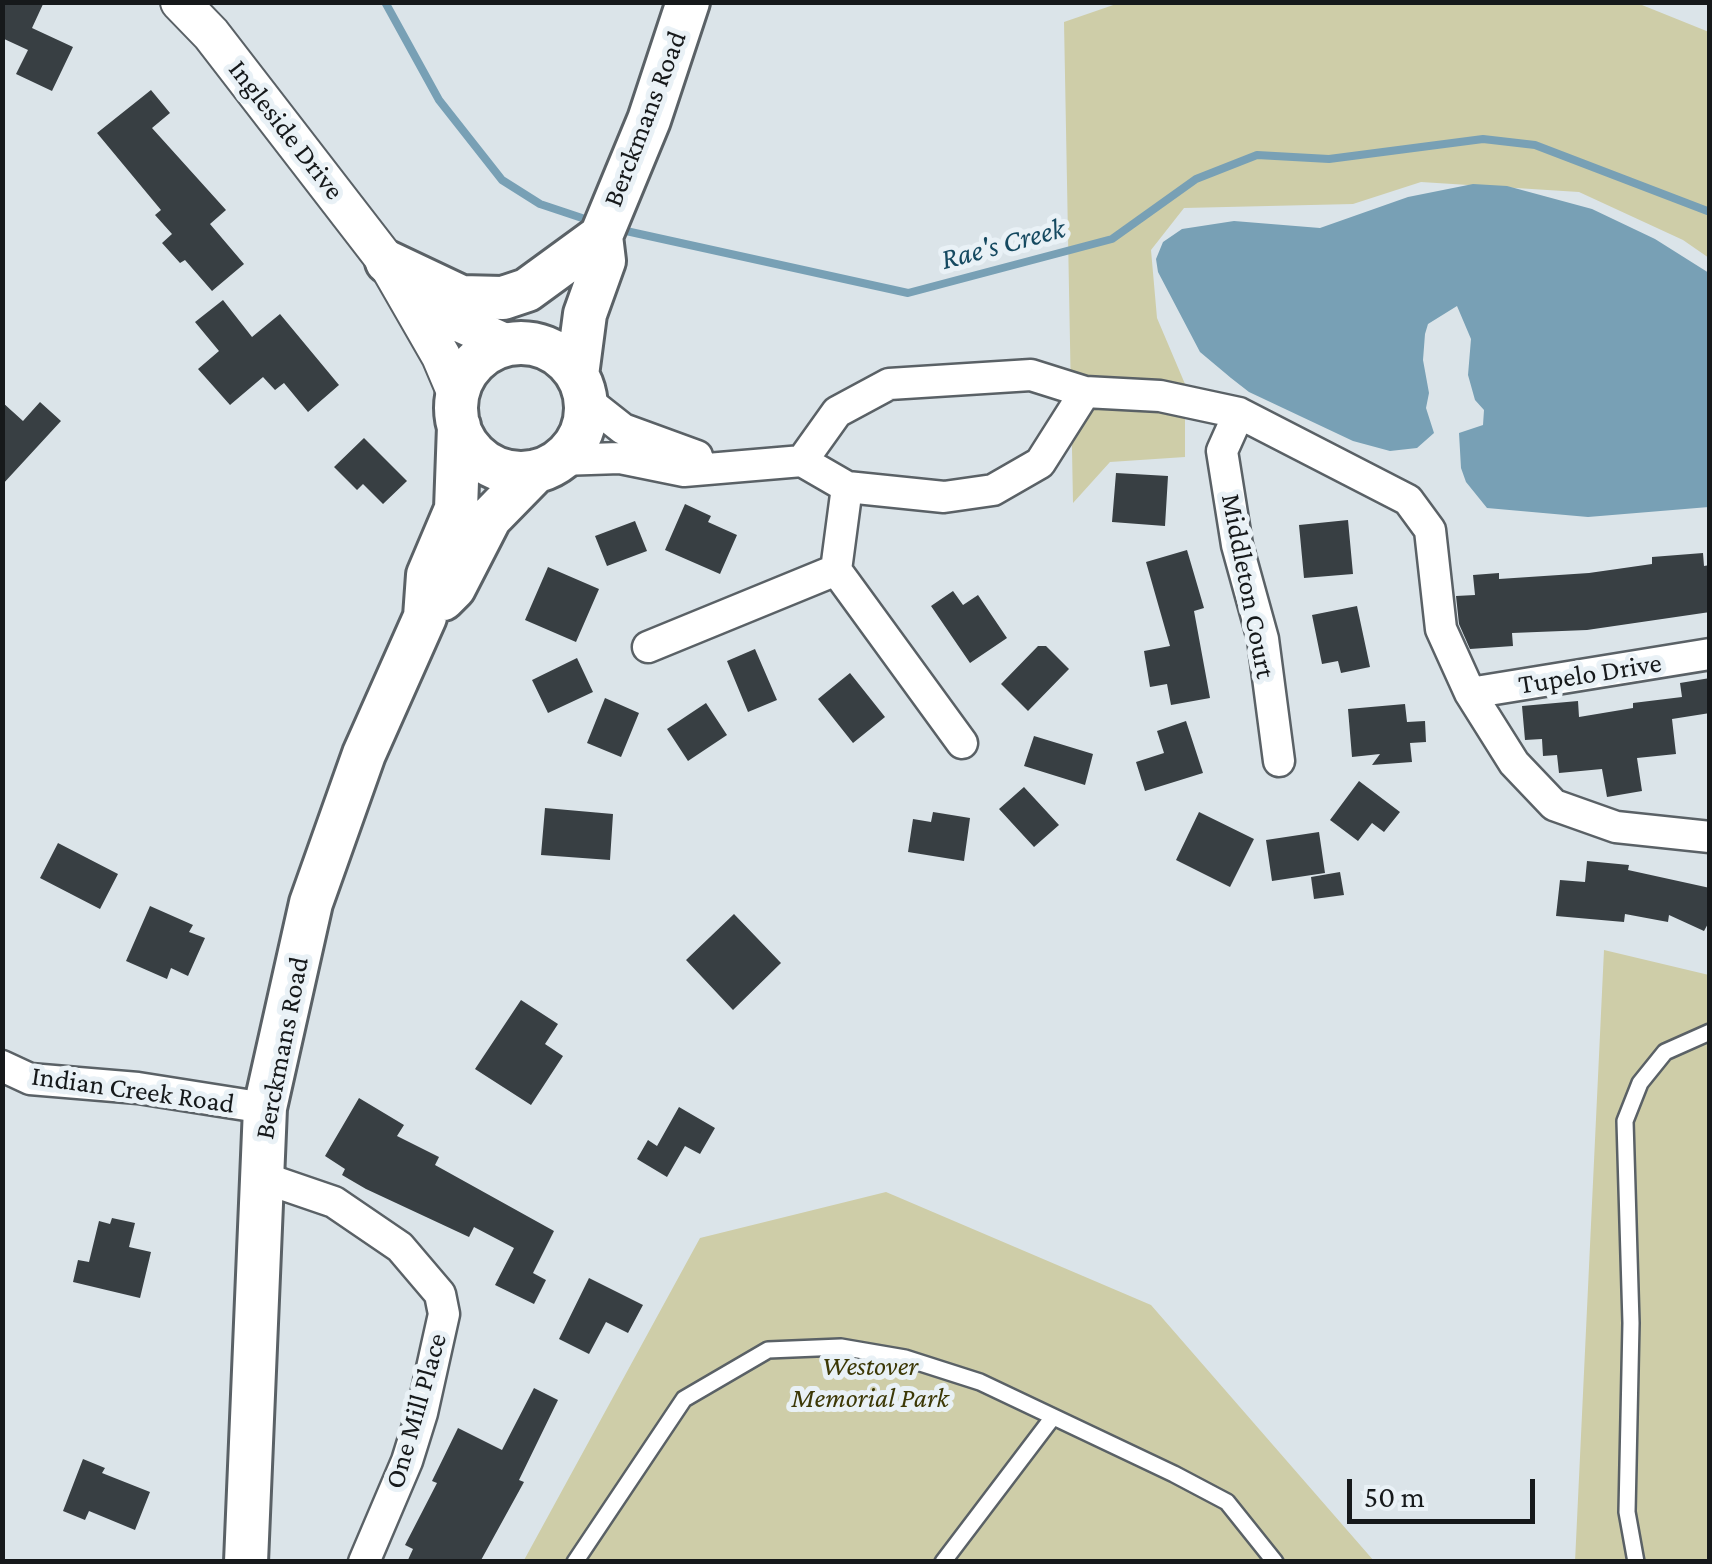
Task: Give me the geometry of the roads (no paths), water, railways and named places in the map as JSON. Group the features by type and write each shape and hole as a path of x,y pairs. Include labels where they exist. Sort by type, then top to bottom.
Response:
{"main road":[{"name":"Berckmans Road","path":"511,344 543,315 590,242 649,120 688,2"},
{"path":"386,262 440,290 484,300 526,290 590,242"},
{"name":"Berckmans Road","path":"581,387 585,314 604,261 590,242"},
{"path":"530,343 551,350 581,387 584,427 548,465 500,469 482,460 458,411 470,367 486,352 511,344 530,343"},
{"name":"Berckmans Road","path":"246,1562 265,1108 312,903 364,754 425,617 428,575 456,508 458,411"},
{"name":"Berckmans Road","path":"425,617 454,588 490,518 548,465"}],"street":[{"name":"Ingleside Drive","path":"180,2 211,34 386,262 442,356 458,411"},
{"name":"Ingleside Drive","path":"386,262 441,314 511,344"},
{"path":"802,461 837,412 890,384 1031,375 1085,392 1160,396 1238,413 1408,500 1430,530 1440,629 1470,693 1514,763 1554,805 1616,827 1710,837"},
{"path":"581,387 623,429 724,465"},
{"path":"548,465 620,458 684,471 802,461 848,487 944,497 993,490 1040,462 1085,392"},
{"name":"Middleton Court","path":"1238,413 1222,451 1237,544 1263,639 1279,761"},
{"path":"848,487 836,570 962,744"},
{"path":"648,647 836,570"},
{"name":"Tupelo Drive","path":"1470,693 1710,654"},
{"name":"Indian Creek Road","path":"2,1066 30,1079 138,1088 265,1108"},
{"name":"One Mill Place","path":"261,1176 334,1202 400,1247 440,1294 444,1314 422,1414 407,1461 364,1562"}],"lane":[{"path":"1636,1562 1627,1512 1632,1324 1625,1121 1640,1083 1665,1052 1710,1032"},
{"path":"575,1562 684,1399 768,1350 842,1347 905,1358 980,1382 1227,1502 1274,1562"},
{"path":"943,1562 1053,1417"}],"water":[{"path":"1473,184 1507,186 1592,209 1655,239 1709,273 1709,507 1588,517 1487,508 1466,482 1461,468 1459,433 1483,425 1484,410 1475,400 1468,375 1471,339 1457,306 1428,324 1425,334 1423,360 1429,393 1426,408 1434,433 1417,448 1390,451 1353,441 1249,392 1200,352 1158,272 1156,259 1163,242 1182,229 1234,221 1320,228 1408,197"}],"waterway":[{"name":"Rae's Creek","path":"385,2 439,100 502,180 540,204 594,222"},
{"name":"Rae's Creek","path":"617,229 908,293 1112,239 1196,179 1257,155 1329,159 1483,139 1535,145 1710,212"}],"park label":[{"name":"Westover Memorial Park","path":"870,1382"}]}
